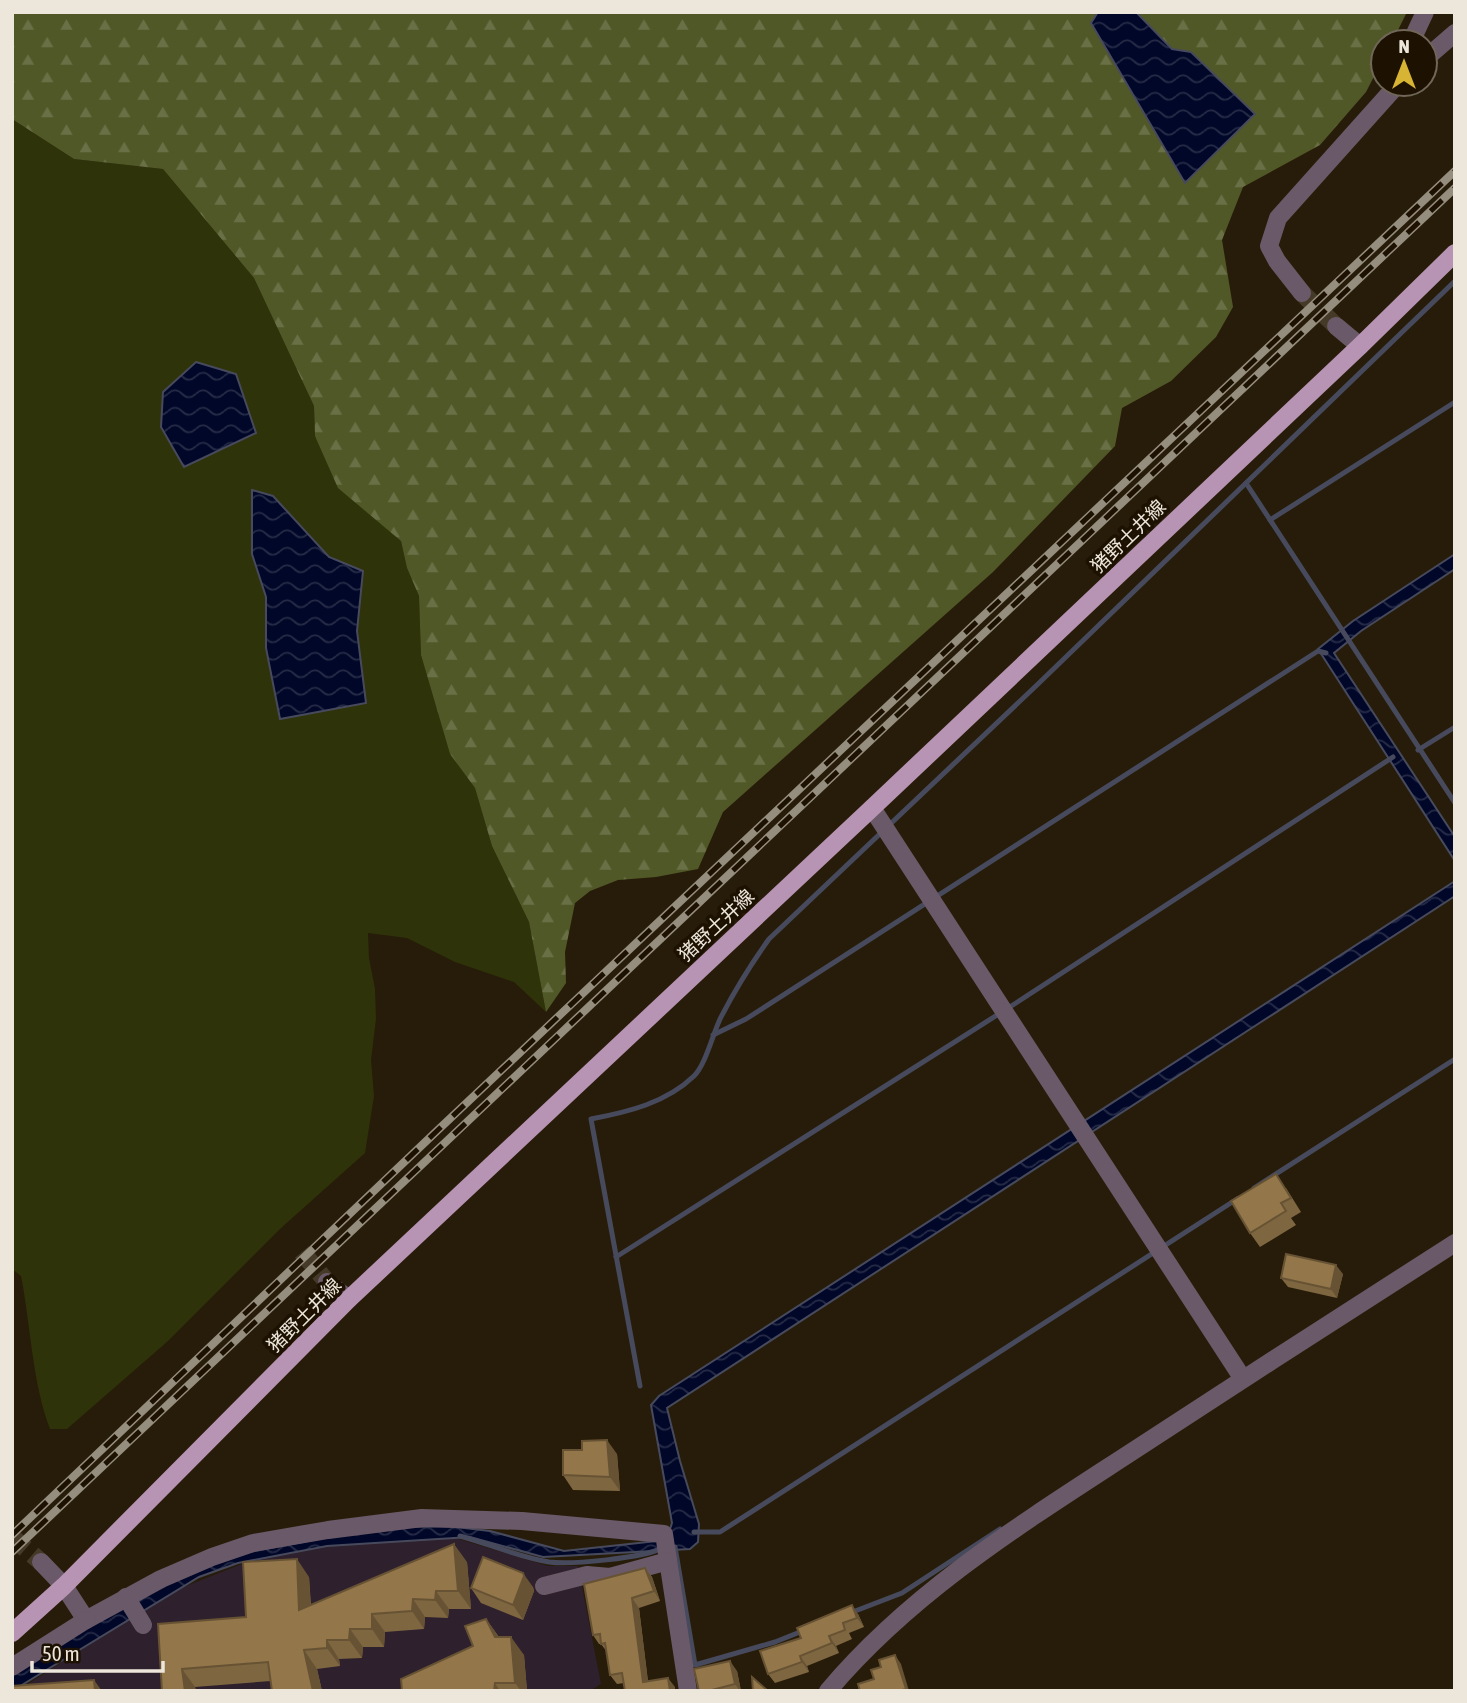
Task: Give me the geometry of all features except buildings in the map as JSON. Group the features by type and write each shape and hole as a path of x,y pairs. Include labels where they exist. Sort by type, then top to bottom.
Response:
{"main road":[{"name":"猪野土井線","path":"12,1633 64,1586 349,1299 872,808 1455,253"}],"street":[{"path":"1439,47 1455,33"},
{"path":"1302,293 1269,246 1278,218 1383,98"},
{"path":"1336,326 1360,346"},
{"path":"872,808 1243,1379"},
{"path":"828,1691 905,1612 957,1571 1076,1488 1455,1243"},
{"path":"327,1282 349,1299"},
{"path":"12,1667 126,1597 199,1563 253,1543 422,1518 522,1521 664,1534 688,1691"},
{"path":"544,1586 587,1575 610,1577 667,1557"},
{"path":"41,1562 64,1586 86,1620"},
{"path":"126,1597 143,1625"}],"shaded area":[{"path":"452,1537 548,1566 578,1566 601,1684 590,1691 17,1691 171,1592 252,1560 332,1544"}],"green space":[{"path":"12,12 1407,12 1399,28 1369,28 1369,86 1320,145 1243,187 1222,240 1233,307 1216,337 1171,381 1122,408 1115,446 993,572 723,812 698,869 656,877 618,880 590,891 575,903 565,952 566,983 546,1012 529,922 492,846 475,788 450,754 421,655 419,596 407,568 401,541 338,488 315,436 314,406 254,278 163,169 74,159 12,119"},
{"path":"12,119 74,159 163,169 254,278 314,406 315,436 373,516 401,541 407,568 419,596 421,655 450,754 475,788 492,846 529,922 546,1012 514,982 455,962 407,938 368,933 376,1019 371,1060 374,1096 365,1153 281,1228 168,1341 67,1429 50,1429 36,1373 21,1276 12,1269"}],"water":[{"path":"1098,12 1136,12 1172,49 1191,52 1255,114 1185,183 1091,23"},
{"path":"196,362 236,374 256,433 184,467 161,427 163,392"},
{"path":"252,490 273,496 329,557 363,571 357,631 366,703 280,719 266,648 266,597 252,554"},
{"path":"1455,554 1455,569 1361,631 1334,653 1455,837 1455,861 1318,649 1353,621"},
{"path":"1455,881 1455,896 667,1408 699,1524 698,1542 690,1549 543,1557 470,1537 327,1546 238,1563 199,1577 12,1691 12,1672 152,1589 228,1556 377,1528 447,1526 490,1531 564,1551 657,1541 668,1535 672,1523 651,1405 659,1396"}],"waterway":[{"path":"640,1386 591,1119 659,1100 694,1076 702,1064 726,1007 769,939 1038,684 1455,281"},
{"path":"1270,520 1455,402"},
{"path":"1246,483 1455,803"},
{"path":"713,1035 746,1019 1318,651 1326,653"},
{"path":"1418,750 1455,727"},
{"path":"616,1257 1016,1003 1393,757"},
{"path":"1254,1188 1455,1059"},
{"path":"694,1532 720,1532 1237,1199"},
{"path":"850,1613 902,1593 1000,1529"},
{"path":"460,1536 527,1557 559,1563 624,1558 662,1548"},
{"path":"675,1547 695,1665 775,1642 805,1630"}],"tunnel":[{"path":"1302,293 1336,326"},
{"path":"302,1252 327,1282"},
{"path":"12,1537 41,1562"}],"railway":[{"path":"12,1535 1455,171"},
{"path":"12,1552 1455,188"}]}
